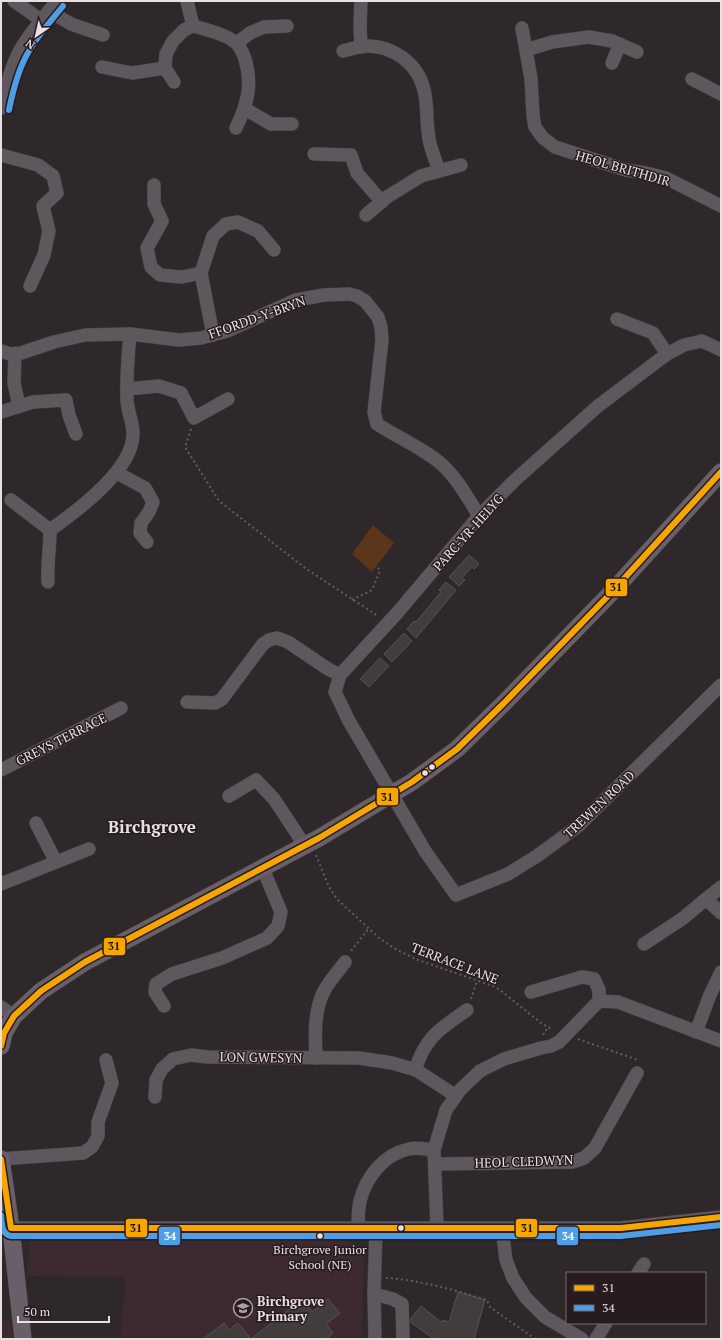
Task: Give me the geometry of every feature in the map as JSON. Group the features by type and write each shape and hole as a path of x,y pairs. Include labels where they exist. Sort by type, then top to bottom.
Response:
{"main road":[{"path":"2,1036 8,1011 85,962 308,844 412,782 456,749 610,594 721,472"},
{"path":"1,1159 2,1178 11,1228 24,1339"}],"street":[{"path":"14,1 49,11 71,24 103,35"},
{"path":"187,1 193,26"},
{"path":"361,1 361,47"},
{"path":"1,108 4,80 19,52 49,11"},
{"path":"174,82 165,68 166,54 173,41 184,30 193,26 218,34 237,43 243,53 249,72 249,88 245,109 236,128"},
{"path":"237,43 250,33 264,28 286,26"},
{"name":"HEOL BRITHDIR","path":"522,28 531,79 535,127 543,138 555,148 626,170 666,178 721,206"},
{"path":"526,50 552,42 589,37 612,41 637,52"},
{"path":"612,63 620,44"},
{"path":"344,50 361,47 380,48 397,54 411,64 420,77 425,91 429,140 439,171"},
{"path":"102,67 132,73 165,68"},
{"path":"692,79 721,94"},
{"path":"245,109 271,124 292,124"},
{"path":"314,154 351,155 357,173 382,202"},
{"path":"1,155 38,165 53,176 57,193 43,206 49,231 44,255 30,286"},
{"path":"366,215 404,186 421,176 461,165"},
{"path":"154,185 154,204 162,221 148,248 151,267 160,275 182,278 201,273"},
{"path":"213,334 201,273 213,236 226,224 238,222 258,231 274,250"},
{"name":"FFORDD-Y-BRYN","path":"1,350 10,354 15,354 30,351 54,342 85,335 130,334 179,340 201,338 227,331 296,300 324,295 343,294 357,296 365,301 378,317 381,327 382,340 374,412 376,424 409,442 440,463 460,485 479,516"},
{"path":"616,319 653,333 667,354"},
{"path":"50,530 74,513 117,473 129,453 133,434 127,400 130,334"},
{"name":"PARC-YR-HELYG","path":"340,675 388,624 479,516 515,480 598,406 667,354 684,345 702,342 721,350"},
{"path":"15,354 14,383 19,406"},
{"path":"128,389 158,386 181,393 194,418 228,398"},
{"path":"1,412 33,402 66,400 69,415 76,434"},
{"path":"117,473 145,488 153,502 150,512 141,523 140,533 147,542"},
{"path":"11,500 50,530"},
{"path":"48,582 47,560 50,548 50,530"},
{"path":"187,702 215,704 222,700 263,644 269,640 277,638 288,642 328,669 340,675 335,692 349,721 392,794"},
{"name":"TREWEN ROAD","path":"392,794 425,851 456,895 508,874 537,856 578,826 721,685"},
{"name":"GREYS TERRACE","path":"1,770 121,708"},
{"path":"229,796 256,780 274,799 308,844"},
{"path":"36,823 56,862"},
{"path":"1,884 88,849"},
{"path":"164,1006 155,992 156,984 172,974 222,958 267,938 278,926 281,912 263,869"},
{"path":"644,944 682,919 721,887"},
{"path":"706,899 721,913"},
{"name":"LON GWESYN","path":"316,1058 315,1037 317,1014 323,993 345,962"},
{"path":"696,1032 721,972"},
{"path":"437,1228 434,1150 446,1110 456,1096 480,1072 504,1059 551,1046 559,1042 599,1001 599,990 594,979 582,977 531,992"},
{"path":"599,1001 618,1002 721,1041"},
{"path":"415,1070 418,1060 427,1043 438,1030 467,1010"},
{"name":"LON GWESYN","path":"155,1097 156,1080 162,1069 173,1059 191,1055 359,1058 392,1063 415,1070 456,1096"},
{"path":"1,1159 83,1153 92,1147 98,1136 98,1122 112,1083 106,1060"},
{"name":"HEOL CLEDWYN","path":"435,1164 572,1162 584,1158 595,1148 637,1073"},
{"path":"358,1229 360,1201 365,1186 377,1168 392,1154 410,1148 434,1150"},
{"path":"11,1228 621,1228 721,1217"},
{"path":"375,1339 374,1294 376,1228"},
{"path":"502,1228 506,1260 514,1278 526,1298 545,1317 582,1339"},
{"path":"374,1294 394,1299 402,1304 403,1339"},
{"path":"596,1339 605,1324"}],"path":[{"path":"194,418 186,447 219,502 305,568 388,624"},
{"path":"352,600 372,590 380,571 377,566"},
{"name":"TERRACE LANE","path":"308,844 337,899 379,938 397,950 418,960 477,980 500,990 541,1023 566,1035 640,1061 637,1073"},
{"path":"345,962 345,958 369,928"},
{"path":"467,1010 477,980"},
{"path":"375,1277 404,1279 459,1291 487,1300 490,1307 535,1339"}],"shaded area":[{"path":"373,525 394,543 372,572 352,554"},
{"name":"Birchgrove Primary","path":"30,1239 340,1240 354,1243 364,1253 362,1339 120,1339 126,1277 27,1276"},
{"path":"1,1320 10,1321 13,1339 1,1339"}],"building":[{"path":"469,555 479,564 474,569 472,567 462,578 465,580 459,586 449,577"},
{"path":"446,582 456,590 416,638 407,629 414,621 416,622 441,592 439,590"},
{"path":"404,633 412,641 392,662 384,654"},
{"path":"380,658 389,666 369,687 360,679"},
{"path":"458,1292 485,1300 474,1339 434,1339 409,1321 421,1306 441,1322 442,1320 449,1322"},
{"path":"302,1299 312,1312 328,1299 340,1313 326,1324 333,1333 326,1339 251,1339"},
{"path":"224,1323 229,1330 238,1323 251,1339 203,1339"}],"transit line":[{"name":"34","path":"9,110 16,80 25,58 36,39 63,6"},
{"name":"31","path":"1,1046 4,1033 14,1016 41,991 85,962 319,838 412,782 457,749 610,594 721,472"},
{"name":"31","path":"1,1159 11,1228 621,1228 721,1217"},
{"name":"34","path":"1,1215 4,1231 11,1236 621,1236 721,1225"}],"place":[{"name":"Birchgrove Junior School (NE)","path":"320,1236"},
{"name":"Birchgrove Primary","path":"243,1308"}],"district":[{"name":"Birchgrove","path":"152,827"}]}
